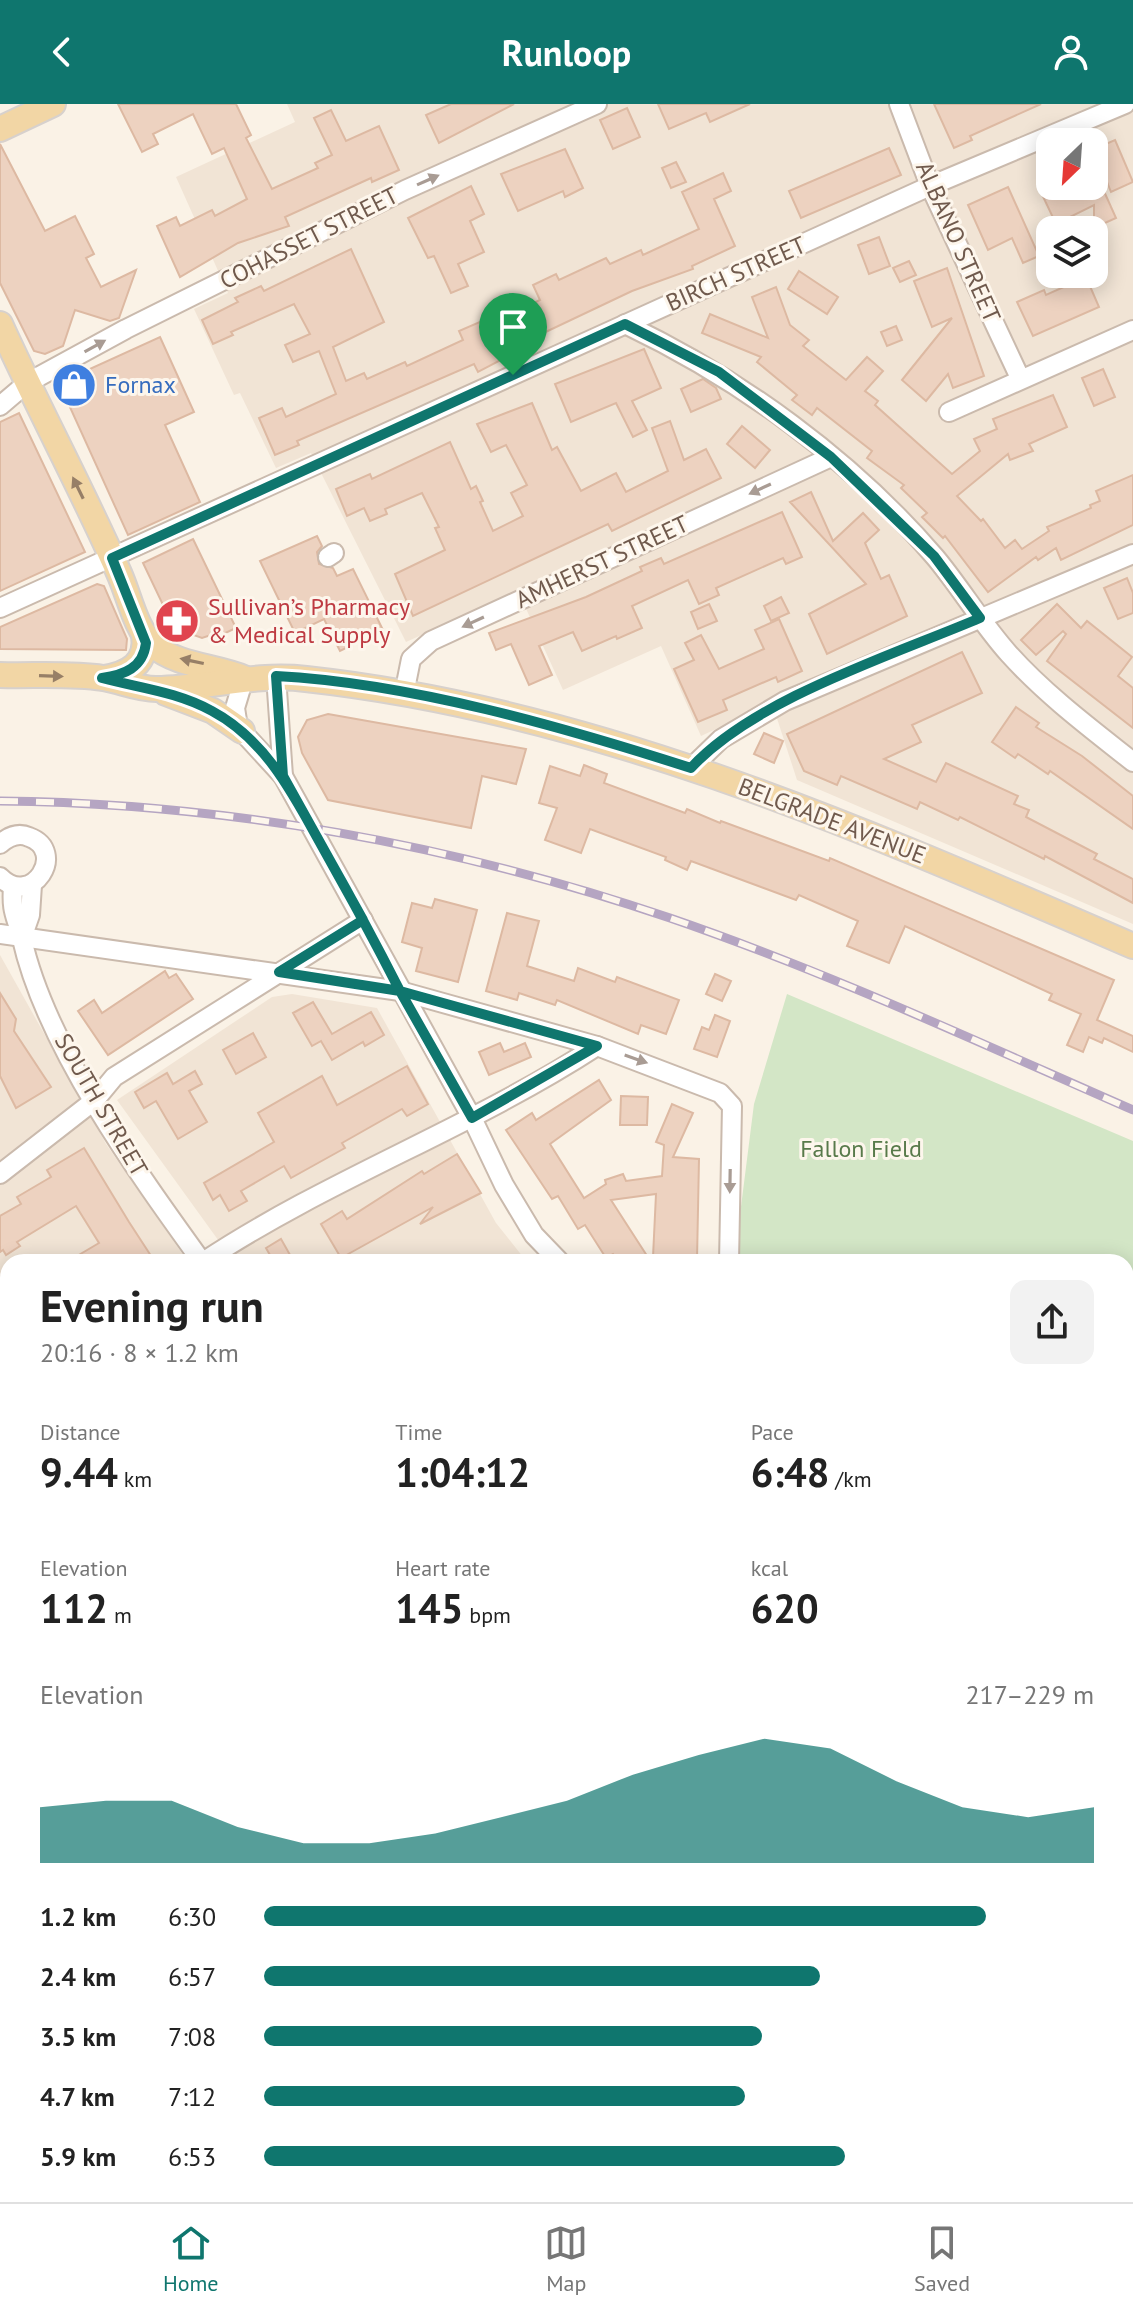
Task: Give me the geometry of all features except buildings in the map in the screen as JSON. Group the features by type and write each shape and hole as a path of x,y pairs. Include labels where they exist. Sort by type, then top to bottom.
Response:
{"main road":[{"path":"0,129 53,104"},
{"path":"0,324 112,558 144,635 145,651 138,663 127,672 102,678"},
{"path":"144,635 156,647 174,657 214,666 244,678"},
{"name":"BELGRADE AVENUE","path":"0,675 102,678 152,689 276,676 404,694 552,726 691,768 837,820 1133,946"},
{"path":"152,689 213,711 242,731"}],"street":[{"name":"COHASSET STREET","path":"0,406 27,383 126,329 405,190 597,104"},
{"name":"ALBANO STREET","path":"899,104 930,186 1020,378"},
{"name":"BIRCH STREET","path":"0,608 930,186 1125,104"},
{"path":"625,324 719,372 831,457 934,556 1008,653 1050,696 1133,762"},
{"path":"949,412 1133,330"},
{"name":"AMHERST STREET","path":"404,694 411,659 422,646 831,457"},
{"path":"691,768 721,739 785,701 1133,554"},
{"path":"276,676 283,776"},
{"path":"244,678 235,708 242,731 283,776 534,1235 552,1254"},
{"path":"0,844 23,835 43,848 45,870 15,883 30,915 22,938"},
{"path":"0,1174 95,1100 114,1077 363,920"},
{"path":"0,934 400,991 597,1046 724,1094 731,1103 729,1254"},
{"name":"SOUTH STREET","path":"22,938 31,978 95,1100 147,1185 196,1254"},
{"path":"216,1254 315,1198 472,1118 597,1046"}],"shaded area":[{"path":"287,104 1133,104 1133,924 797,780 772,703 701,736 661,646 563,690 518,591 406,642 311,453 276,468 240,393 234,395 194,309 228,293 176,177 295,122"},
{"path":"0,955 106,1144 182,1254 0,1254"},
{"path":"292,994 377,1008 496,1223 521,1254 228,1254 117,1100 272,997"}],"green space":[{"name":"Fallon Field","path":"787,994 1133,1141 1133,1254 735,1254 754,1104"}],"railway":[{"path":"0,801 170,810 255,820 423,849 507,869 670,918 787,961 1133,1110"}],"place":[{"name":"Fornax","path":"74,385"},
{"name":"Sullivan’s Pharmacy & Medical Supply","path":"177,621"}],"route":[{"path":"513,375 112,558 146,643 142,658 134,667 122,674 102,678 187,699 236,726 255,744 283,776 363,920 400,991 597,1046 472,1118 400,991 279,972 363,920 346,889 283,776 276,676 362,687 490,711 691,768 711,746 785,701 980,618 934,556 831,457 719,372 656,338 625,324 513,375"}]}
